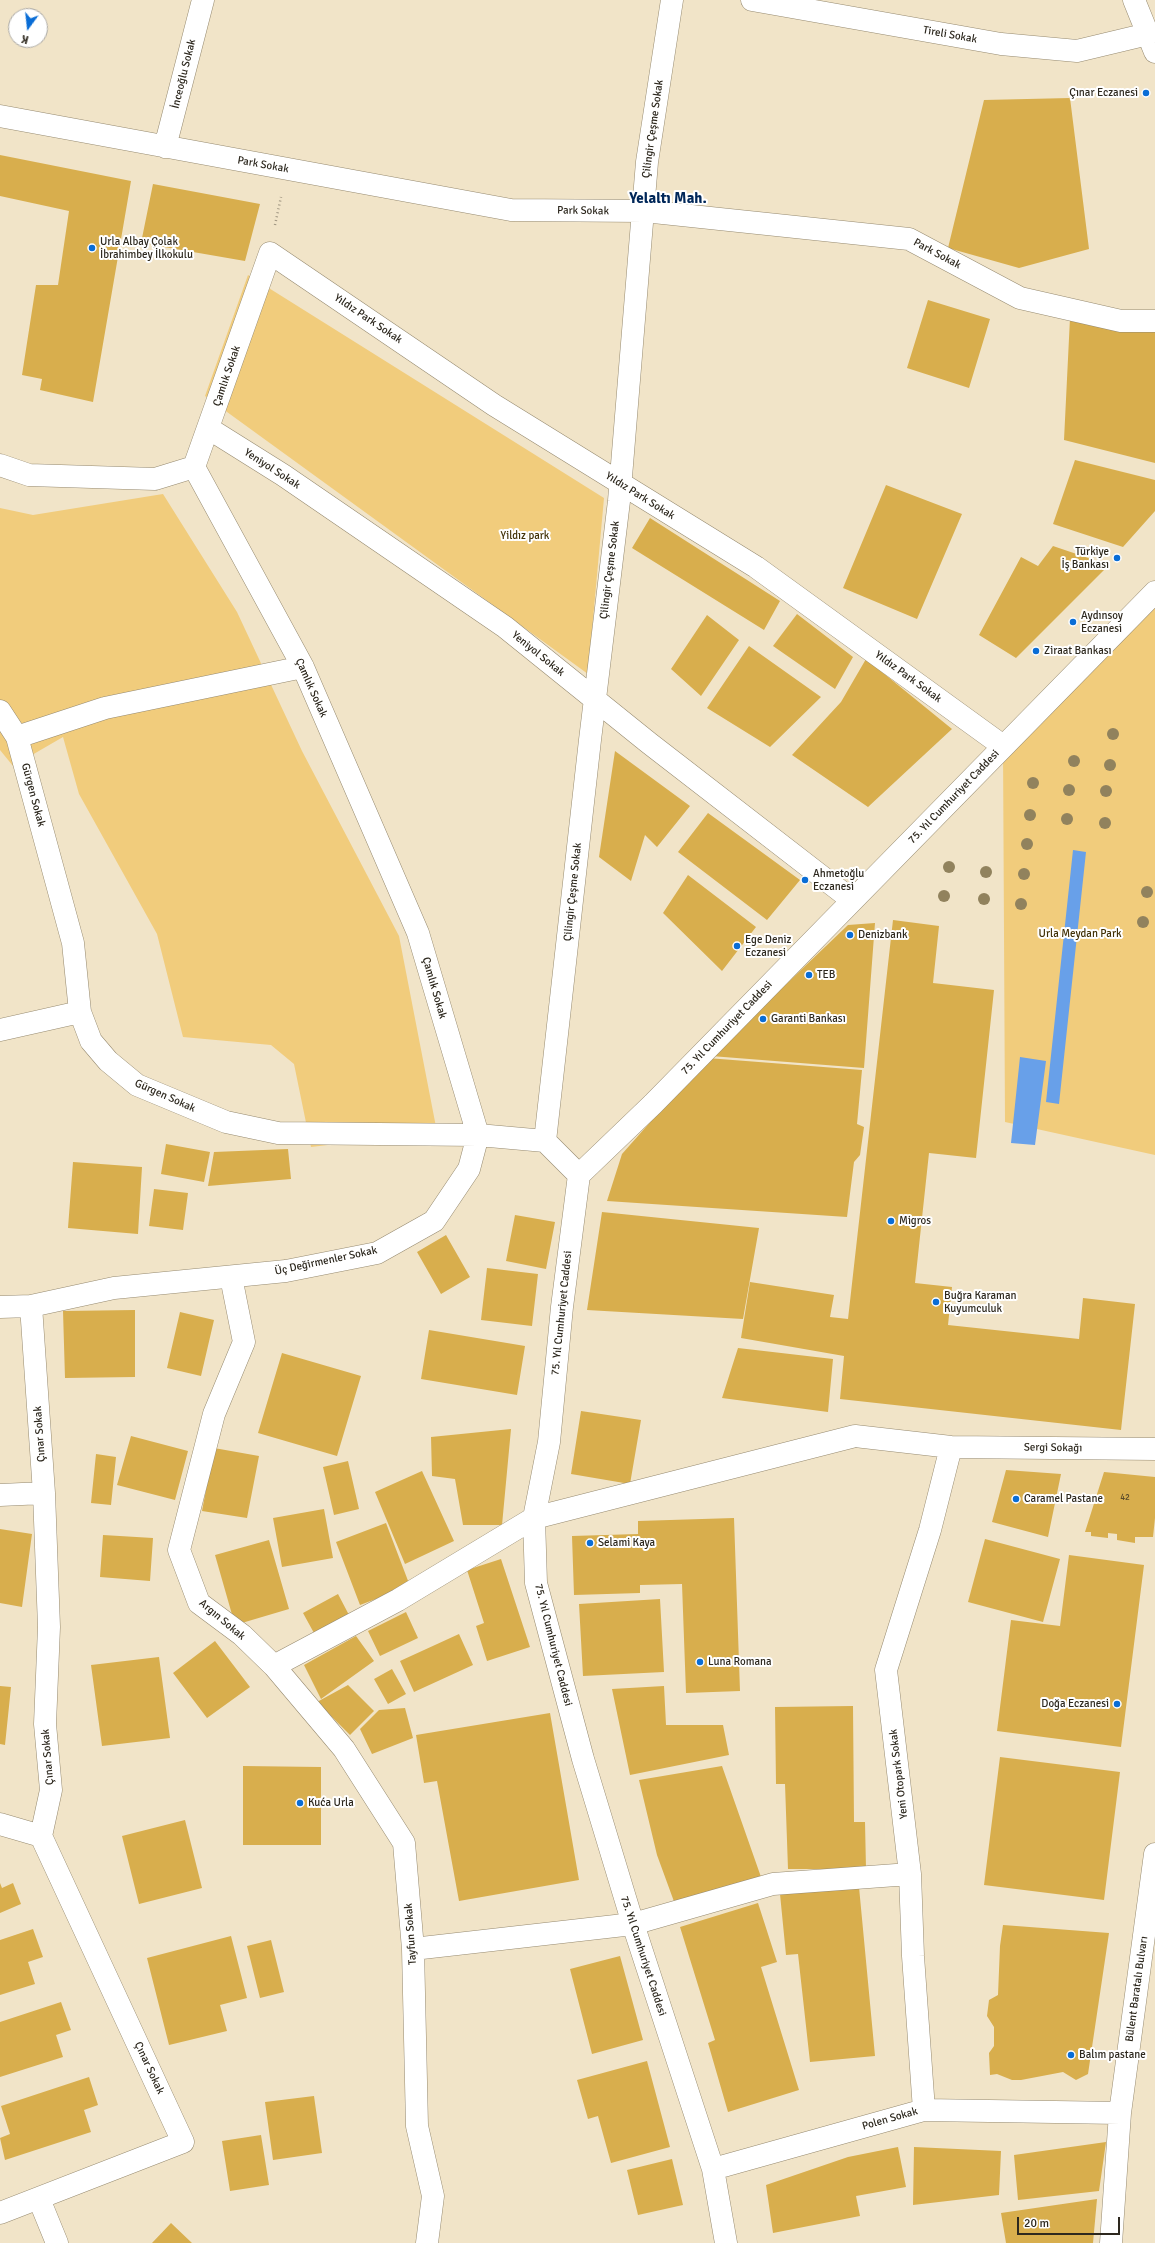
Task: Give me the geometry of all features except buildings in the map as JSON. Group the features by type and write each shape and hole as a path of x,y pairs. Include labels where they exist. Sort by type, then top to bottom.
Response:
{"street":[{"name":"İnceoğlu Sokak","path":"165,148 203,0"},
{"name":"Çilingir Çeşme Sokak","path":"545,1141 620,484 647,162 672,0"},
{"name":"Tireli Sokak","path":"752,0 1001,44 1077,51 1152,43"},
{"path":"1134,0 1152,43"},
{"name":"Park Sokak","path":"0,116 165,148 511,210 644,211 909,239 1020,298 1121,321 1155,321"},
{"name":"Çamlık Sokak","path":"270,253 194,467 303,666 418,933 478,1135"},
{"name":"Yıldız Park Sokak","path":"270,253 494,405 756,567 1003,746"},
{"name":"Yeniyol Sokak","path":"208,428 283,475 505,627 852,900"},
{"path":"0,465 29,475 155,478 194,467"},
{"name":"75. Yıl Cumhuriyet Caddesi","path":"726,2243 713,2169 633,1924 583,1759 536,1583 534,1518 549,1442 562,1307 579,1175 653,1104 1155,592"},
{"path":"17,737 105,708 303,666"},
{"name":"Gürgen Sokak","path":"0,711 17,737 73,944 80,1012 91,1041 108,1061 137,1085 226,1122 278,1133 478,1135"},
{"path":"0,1030 80,1012"},
{"path":"478,1135 545,1141 579,1175"},
{"name":"Üç Değirmenler Sokak","path":"0,1307 31,1306 114,1288 286,1271 377,1253 434,1221 469,1169 478,1135"},
{"name":"Argın Sokak","path":"231,1277 244,1342 214,1414 179,1550 199,1602 242,1635 274,1666"},
{"name":"Çınar Sokak","path":"31,1306 44,1493 49,1627 45,1724 51,1790 41,1836 183,2142 39,2199"},
{"name":"Sergi Sokağı","path":"534,1518 855,1436 951,1447 1155,1449"},
{"name":"Yeni Otopark Sokak","path":"924,2110 912,1956 910,1874 886,1670 930,1530 951,1447"},
{"path":"0,1496 44,1493"},
{"path":"274,1666 398,1600 534,1518"},
{"name":"Tayfun Sokak","path":"274,1666 344,1749 404,1843 414,1949 417,2126 433,2196 427,2243"},
{"path":"0,1824 41,1836"},
{"name":"Bülent Baratalı Bulvarı","path":"1111,2243 1120,2113 1155,1854"},
{"path":"414,1949 633,1924 773,1884 910,1874"},
{"name":"Polen Sokak","path":"713,2169 924,2110 1120,2113"},
{"path":"0,2213 39,2199 57,2243"}],"path":[{"path":"270,253 286,169"}],"green space":[{"name":"Yildız park","path":"248,275 604,498 588,674 205,396"},
{"path":"163,494 237,612 302,751 399,936 437,1132 311,1147 294,1064 271,1045 183,1037 157,934 79,794 63,737 13,766 0,750 0,508 33,515"},
{"name":"Urla Meydan Park","path":"1155,592 1155,1155 1005,1122 1003,746 1092,672"}],"water":[{"path":"1073,850 1086,852 1059,1104 1046,1102"},
{"path":"1020,1057 1046,1061 1035,1145 1011,1143"}],"place":[{"name":"Çınar Eczanesi","path":"1146,93"},
{"name":"Urla Albay Çolak İbrahimbey İlkokulu","path":"92,248"},
{"name":"Türkiye İş Bankası","path":"1117,558"},
{"name":"Aydınsoy Eczanesi","path":"1073,622"},
{"name":"Ziraat Bankası","path":"1036,651"},
{"name":"Ahmetoğlu Eczanesi","path":"805,880"},
{"name":"Denizbank","path":"850,935"},
{"name":"Ege Deniz Eczanesi","path":"737,946"},
{"name":"TEB","path":"809,975"},
{"name":"Garanti Bankası","path":"763,1019"},
{"name":"Migros","path":"891,1221"},
{"name":"Buğra Karaman Kuyumculuk","path":"936,1302"},
{"name":"Caramel Pastane","path":"1016,1499"},
{"name":"Selami Kaya","path":"590,1543"},
{"name":"Luna Romana","path":"700,1662"},
{"name":"Doğa Eczanesi","path":"1117,1704"},
{"name":"Kuća Urla","path":"300,1803"},
{"name":"Balım pastane","path":"1071,2055"}],"district":[{"name":"Yelaltı Mah.","path":"668,199"}]}
